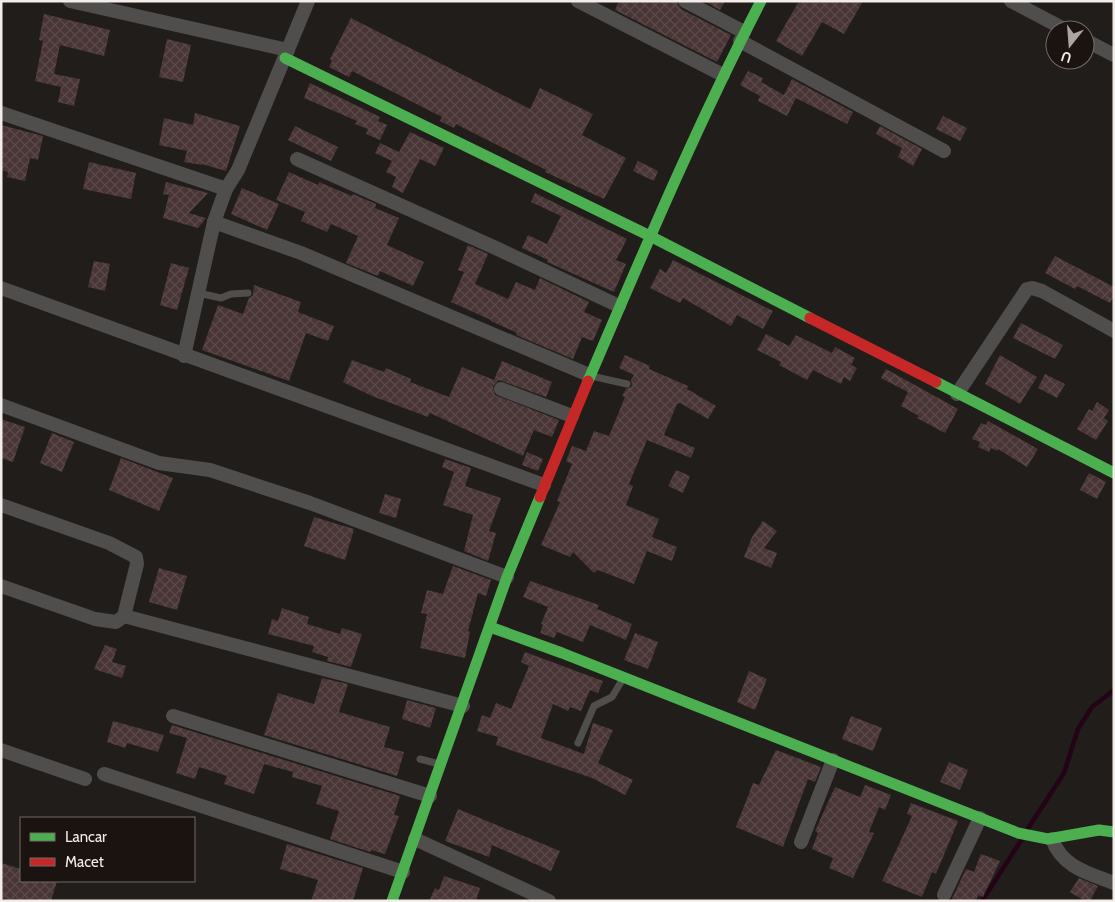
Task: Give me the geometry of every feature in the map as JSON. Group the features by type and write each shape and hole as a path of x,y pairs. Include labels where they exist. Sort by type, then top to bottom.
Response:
{"street":[{"path":"70,1 286,54 650,236 1114,473"},
{"path":"184,356 214,222 226,189 238,170 308,1"},
{"path":"578,1 722,75"},
{"path":"684,1 742,37 944,151"},
{"path":"392,901 508,578 572,416 722,75 761,1"},
{"path":"1011,1 1047,20"},
{"path":"1095,45 1114,55"},
{"path":"1,113 226,189"},
{"path":"297,159 490,245 619,306"},
{"path":"214,222 300,253 589,375"},
{"path":"1,288 184,356 544,485"},
{"path":"957,394 1027,289 1042,291 1114,331"},
{"path":"501,389 572,416"},
{"path":"1,405 159,463 210,470 310,503 508,578"},
{"path":"1,505 109,543 136,557 137,564 134,584 124,616 116,622 95,619 1,586"},
{"path":"124,616 463,706"},
{"path":"490,627 624,677 1018,833 1046,839 1101,830 1114,832"},
{"path":"173,716 430,796"},
{"path":"1,750 85,779"},
{"path":"801,842 833,760"},
{"path":"104,774 403,872"},
{"path":"944,895 980,818"},
{"path":"415,839 549,901"},
{"path":"1046,839 1069,864 1114,883"}],"lane":[{"path":"198,293 221,298 231,294 248,293"},
{"path":"589,375 627,384"},
{"path":"578,743 594,706 612,697 624,677"},
{"path":"420,759 441,765"}],"building":[{"path":"619,1 676,1 681,9 731,35 717,62 615,10"},
{"path":"704,1 725,1 720,10"},
{"path":"799,1 863,1 844,34 822,22 802,56 776,41"},
{"path":"44,14 110,30 104,56 60,45 54,74 80,79 74,106 58,102 61,87 35,81 43,41 39,40"},
{"path":"351,18 530,109 540,88 593,114 582,135 626,158 604,199 545,172 546,170 456,124 454,128 440,121 442,117 352,71 349,77 329,67 332,61 330,59"},
{"path":"167,39 191,45 183,82 159,77"},
{"path":"748,71 763,78 761,82 784,95 792,79 853,112 847,124 796,98 787,116 758,101 760,96 740,85"},
{"path":"310,83 380,117 378,121 387,125 380,140 366,134 368,129 355,124 357,121 304,98"},
{"path":"195,113 240,126 226,171 202,164 184,162 187,151 159,145 164,118 193,125"},
{"path":"943,116 967,128 960,141 936,129"},
{"path":"1,125 43,136 38,160 30,158 25,181 7,177 8,172 1,170"},
{"path":"295,126 338,147 331,161 288,140"},
{"path":"880,126 922,149 913,166 898,157 902,148 876,134"},
{"path":"410,132 444,148 435,166 420,159 403,193 392,187 396,177 386,172 392,161 375,153 380,143 399,152"},
{"path":"638,161 658,171 654,181 633,171"},
{"path":"89,162 136,173 131,199 83,189"},
{"path":"289,172 318,185 319,182 352,196 353,194 376,204 375,208 399,218 387,245 424,262 413,286 380,271 378,276 346,263 358,236 331,224 327,232 301,221 305,212 276,200"},
{"path":"166,182 208,193 189,213 206,218 198,228 163,218 169,195 163,194"},
{"path":"242,188 279,204 267,230 231,214"},
{"path":"535,193 627,239 616,260 626,264 614,292 547,262 548,260 522,248 528,235 547,244 561,216 531,202"},
{"path":"468,245 488,254 475,284 508,299 516,282 535,290 540,278 589,302 584,312 602,320 593,341 582,337 573,359 516,335 517,333 451,302 464,272 458,270"},
{"path":"1055,256 1114,287 1114,296 1110,303 1077,286 1075,289 1045,273"},
{"path":"673,260 773,311 763,329 737,315 731,326 683,298 680,303 650,288 660,269 666,273"},
{"path":"94,261 110,264 105,291 88,287"},
{"path":"171,263 189,268 177,310 160,305"},
{"path":"254,285 301,302 298,312 334,326 328,341 306,333 289,381 202,350 218,305 243,314 249,298 253,295"},
{"path":"1021,323 1063,345 1055,359 1013,338"},
{"path":"766,334 789,346 796,335 832,353 835,347 855,358 851,365 857,368 850,381 844,377 841,384 813,370 807,380 779,365 781,362 757,350"},
{"path":"625,355 650,366 649,369 688,386 687,389 716,406 708,419 680,403 677,404 664,435 695,448 691,458 647,440 629,484 633,486 626,505 659,519 652,537 677,547 672,561 647,551 634,584 598,570 594,573 573,552 570,557 541,545 560,502 557,501 572,464 566,461 572,446 586,451 594,431 609,436 625,397 622,396 626,389 632,386 631,380 634,375 619,368"},
{"path":"1000,355 1037,377 1020,404 985,384"},
{"path":"352,360 384,372 386,368 411,379 410,382 449,397 462,367 494,380 502,361 552,382 546,397 499,380 493,386 495,395 559,420 552,437 534,430 523,456 430,413 428,417 372,396 343,382"},
{"path":"886,369 958,409 945,433 917,418 919,416 901,406 908,392 881,378"},
{"path":"1045,374 1065,384 1057,398 1038,388"},
{"path":"1097,402 1109,410 1104,418 1108,421 1096,440 1077,429 1089,409 1092,411"},
{"path":"1,419 25,427 13,462 1,458"},
{"path":"988,421 1038,449 1027,467 998,449 997,451 991,448 989,452 978,447 980,442 972,439 981,423 986,425"},
{"path":"52,433 74,442 62,472 40,463"},
{"path":"527,452 543,459 538,471 522,465"},
{"path":"121,458 173,478 159,511 109,490"},
{"path":"445,459 471,468 465,486 501,498 489,531 496,533 488,561 464,551 473,515 443,505 454,472 442,467"},
{"path":"676,470 690,476 683,493 668,486"},
{"path":"1089,473 1106,482 1097,499 1080,490"},
{"path":"385,494 401,499 396,518 379,513"},
{"path":"314,517 354,529 345,560 304,546"},
{"path":"763,521 777,531 764,548 777,553 771,568 744,557 752,537"},
{"path":"453,566 491,580 486,596 478,593 468,631 470,632 465,658 420,648 427,614 421,613 427,590 443,594"},
{"path":"159,568 187,576 177,610 149,602"},
{"path":"530,581 599,605 597,609 632,624 626,640 590,625 583,642 557,632 554,638 540,633 543,625 541,624 548,607 523,597"},
{"path":"282,608 309,617 307,624 340,634 342,628 362,634 351,667 327,661 328,657 312,652 314,646 268,634 272,619 278,621"},
{"path":"635,633 658,642 648,669 624,660"},
{"path":"105,645 117,649 112,662 126,666 122,678 94,669"},
{"path":"525,652 603,681 598,693 590,690 581,711 570,707 568,711 553,704 541,738 584,754 593,723 613,730 598,763 633,780 625,795 592,778 496,745 498,737 477,731 482,715 490,718 496,703 511,709 529,666 521,662"},
{"path":"749,671 767,679 755,710 737,702"},
{"path":"322,678 348,684 339,712 390,727 384,747 404,752 397,776 264,735 278,693 314,704"},
{"path":"407,700 436,708 430,728 402,719"},
{"path":"851,716 882,728 873,751 842,739"},
{"path":"113,721 164,735 158,752 127,743 125,748 107,742"},
{"path":"172,725 400,796 394,815 399,816 385,854 371,850 370,852 330,839 339,811 316,804 322,786 292,777 293,772 264,764 254,794 224,784 227,776 199,767 195,779 176,773 187,738 169,733"},
{"path":"776,750 821,767 815,782 808,779 783,847 736,827 753,783 759,785"},
{"path":"949,762 968,770 960,790 940,782"},
{"path":"865,785 891,795 885,810 879,807 869,832 874,833 853,878 829,868 833,858 812,849 818,833 815,831 835,787 860,797"},
{"path":"911,803 958,821 936,874 932,872 922,897 882,881 912,816 907,814"},
{"path":"458,809 560,851 551,871 492,845 489,857 445,841"},
{"path":"287,844 363,868 353,901 311,901 318,880 280,869"},
{"path":"981,854 1000,861 983,897 978,895 976,901 951,901 966,869 974,872"},
{"path":"1,863 20,869 20,882 57,882 51,901 11,901 1,898"},
{"path":"444,876 480,888 476,901 429,901 435,888 439,890"},
{"path":"1079,878 1098,886 1090,901 1085,901 1070,892"}],"waterway":[{"path":"1027,830 1064,773 1078,729 1092,707 1114,690"},
{"path":"982,901 1022,839"}],"traffic: fast":[{"path":"588,381 693,142 761,1"},
{"path":"285,58 650,236 810,318"},
{"path":"936,382 1114,473"},
{"path":"392,901 507,577 540,497"},
{"path":"490,627 562,653 1018,833 1048,839 1099,830 1114,832"}],"traffic: jam":[{"path":"810,318 936,382"},
{"path":"540,497 588,381"}]}
